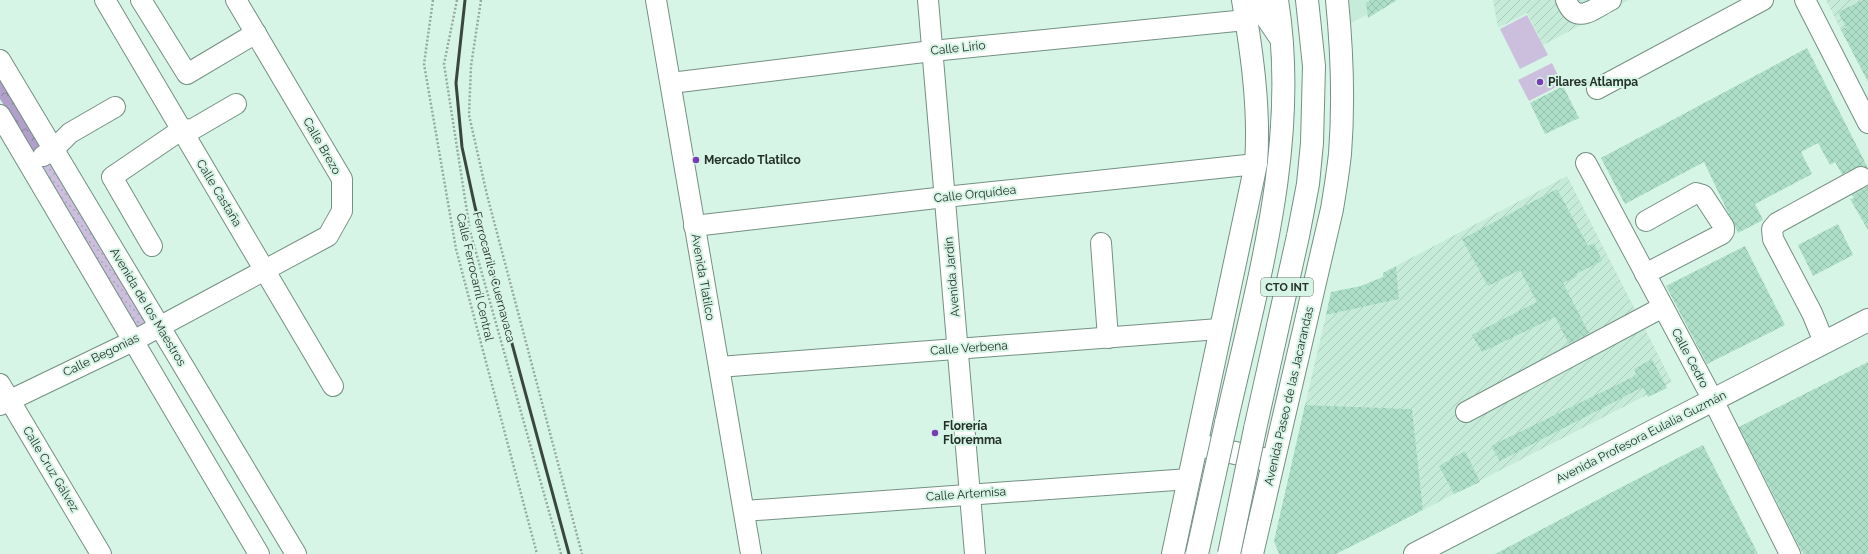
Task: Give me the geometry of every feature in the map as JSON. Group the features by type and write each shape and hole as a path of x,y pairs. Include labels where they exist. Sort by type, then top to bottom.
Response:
{"main road":[{"path":"1260,0 1261,9 1282,39"},
{"name":"CTO INT","path":"1197,554 1268,228 1281,152 1284,115 1282,39 1277,0"},
{"name":"CTO INT","path":"1229,554 1308,184 1312,143 1314,66 1312,32 1307,0"},
{"path":"1312,32 1321,0"},
{"name":"Avenida Paseo de las Jacarandas","path":"1254,552 1332,209 1340,154 1342,103 1341,43 1337,0"},
{"path":"1173,554 1219,329 1256,164 1257,122 1245,10"},
{"name":"Avenida Profesora Eulalia Guzmán","path":"1414,554 1868,320"},
{"path":"1196,445 1274,462"}],"street":[{"name":"Calle Castaña","path":"105,0 265,269 332,386"},
{"path":"141,0 188,74 256,33"},
{"name":"Calle Brezo","path":"236,0 342,179 342,210 328,236 265,269"},
{"name":"Avenida Tlatilco","path":"656,0 751,554"},
{"name":"Avenida Jardín","path":"928,0 959,349 975,554"},
{"path":"1566,0 1570,10 1576,14 1585,14 1611,0"},
{"path":"1597,89 1763,0"},
{"path":"1806,0 1866,112"},
{"name":"Calle Lirio","path":"670,83 1245,10"},
{"name":"Avenida de los Maestros","path":"0,60 296,554"},
{"path":"152,246 112,177 181,130 193,128 236,104"},
{"path":"30,164 54,149 70,133 115,107"},
{"path":"0,115 259,554"},
{"name":"Calle Cedro","path":"1586,163 1713,400 1790,554"},
{"name":"Calle Orquídea","path":"694,226 945,197 1256,164"},
{"path":"1824,342 1812,313 1773,239 1772,229 1777,223 1861,177"},
{"path":"1645,274 1722,234 1724,231 1724,227 1700,193 1696,193 1646,220"},
{"path":"1101,243 1108,338"},
{"name":"Calle Begonias","path":"3,396 132,341 265,269"},
{"path":"1466,412 1663,307"},
{"name":"Calle Verbena","path":"719,367 1219,329"},
{"name":"Calle Cruz Gálvez","path":"3,396 101,554"},
{"name":"Calle Artemisa","path":"744,511 1189,479"},
{"path":"236,515 263,499"}],"path":[{"name":"Calle Ferrocarril Central","path":"433,0 424,64 456,250 537,554"},
{"name":"Ferrocarril a Cuernavaca","path":"457,0 444,64 470,231 561,554"},
{"path":"481,0 471,66 469,115 487,195 582,554"}],"shaded area":[{"path":"1349,0 1396,0 1351,23"},
{"path":"1493,0 1629,0 1543,45 1527,13 1498,28"},
{"path":"1826,0 1868,0 1868,16 1841,30"},
{"path":"1527,15 1548,55 1520,69 1500,29"},
{"path":"1552,63 1562,84 1529,101 1518,80"},
{"path":"53,162 147,321 137,327 43,167"},
{"path":"1567,176 1672,382 1423,510 1412,409 1305,405 1326,315 1399,299 1396,266"}],"green space":[{"path":"0,74 45,145 33,152 0,99"}],"building":[{"path":"1369,0 1397,0 1368,18 1366,2 1369,2"},
{"path":"1863,0 1868,0 1868,82 1841,30 1846,27 1838,12"},
{"path":"1807,48 1868,168 1861,166 1842,174 1835,162 1830,165 1818,143 1801,152 1812,174 1755,204 1763,220 1738,233 1704,162 1625,204 1601,158"},
{"path":"1563,86 1579,118 1545,134 1530,103"},
{"path":"1868,186 1868,230 1850,199 1854,198 1852,195"},
{"path":"1557,189 1588,246 1594,243 1602,261 1576,274 1577,276 1563,283 1589,333 1569,344 1555,317 1482,352 1472,335 1537,302 1520,270 1488,286 1462,239"},
{"path":"1838,224 1853,255 1813,276 1798,245"},
{"path":"1745,246 1785,325 1707,364 1666,286"},
{"path":"1396,266 1399,299 1326,315 1331,292 1361,286 1383,277 1383,273"},
{"path":"1652,359 1667,388 1648,397 1643,387 1500,461 1491,446 1637,375 1634,369"},
{"path":"1868,362 1868,554 1803,554 1739,427"},
{"path":"1305,405 1412,409 1423,510 1336,554 1279,554 1274,541"},
{"path":"1703,445 1758,554 1495,554 1620,488"},
{"path":"1465,451 1480,482 1454,494 1439,466"}],"railway":[{"path":"465,0 456,83 462,147 475,207 569,554"}],"place":[{"name":"Pilares Atlampa","path":"1540,82"},
{"name":"Mercado Tlatilco","path":"696,160"},
{"name":"Florería Floremma","path":"935,433"}]}
